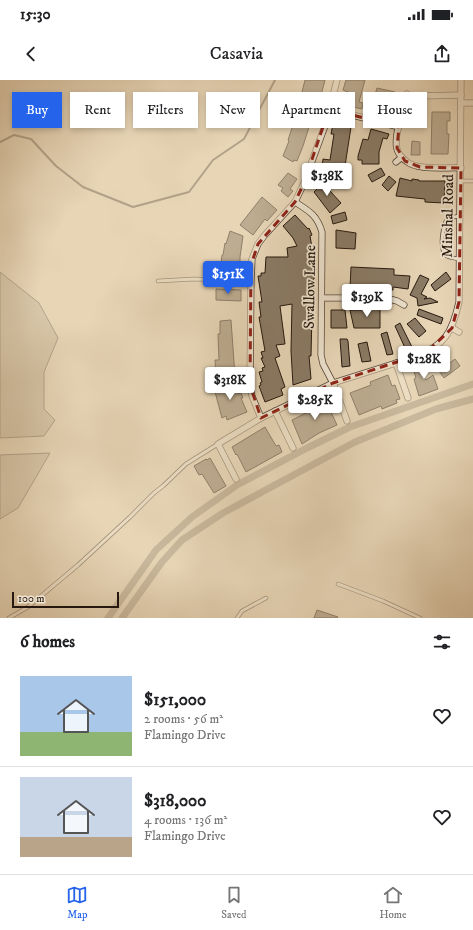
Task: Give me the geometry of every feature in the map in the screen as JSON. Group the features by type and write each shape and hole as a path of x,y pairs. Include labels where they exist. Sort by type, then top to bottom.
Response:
{"street":[{"path":"334,92 337,80"},
{"name":"Minshal Road","path":"452,328 459,302 461,80"},
{"path":"427,96 461,95"},
{"path":"461,103 472,103"},
{"path":"261,418 252,396 250,385 252,259 258,244 264,236 295,202 304,183 323,128"},
{"path":"399,128 396,141 397,148 405,161 420,167 460,168"},
{"path":"396,162 402,158"},
{"name":"Swallow Lane","path":"295,202 312,213 319,223 322,232 321,355 323,364 333,383 347,421"},
{"path":"322,298 386,298 404,305"},
{"path":"236,479 218,444 261,418 333,383 427,352 446,337 452,328 459,332"},
{"path":"396,363 408,398"},
{"path":"275,411 293,448"}],"lane":[{"path":"460,181 473,181"},
{"path":"459,259 447,256 443,252 442,240 444,223 448,218 460,216"},
{"path":"158,281 194,279 251,281"},
{"path":"9,618 28,607 78,565 186,464 218,444"},
{"path":"338,584 383,601 420,618"},
{"path":"237,618 242,611 266,598"}],"highlighted area":[{"path":"329,109 399,127 397,148 405,161 420,167 461,168 459,302 452,328 427,352 333,383 261,418 250,385 251,265 258,244 295,202 304,183"}],"shaded area":[{"path":"0,272 39,303 58,338 44,372 44,409 55,420 44,436 0,438"},
{"path":"50,453 18,508 0,519 0,455"}],"building":[{"path":"305,80 325,80 322,92 302,92"},
{"path":"346,80 365,80 359,102 363,103 362,109 355,107 355,92 343,90"},
{"path":"377,88 395,92 376,92"},
{"path":"432,112 450,112 450,121 447,121 447,134 449,134 448,154 431,154"},
{"path":"292,128 309,128 297,161 294,160 293,162 283,156 289,141"},
{"path":"332,128 351,128 345,166 341,166 339,178 321,175 323,159 330,160 334,134 331,134"},
{"path":"371,129 389,134 387,139 383,138 379,152 379,164 362,164 362,160 358,160 358,156 363,139 368,140"},
{"path":"412,141 420,142 420,155 411,155"},
{"path":"381,168 385,175 372,182 368,175"},
{"path":"288,173 297,179 290,189 293,191 288,197 281,191 283,188 278,185"},
{"path":"389,176 396,182 388,191 382,185"},
{"path":"400,178 412,181 412,179 419,181 445,181 444,203 425,202 425,199 396,196"},
{"path":"326,182 331,186 329,187 332,189 330,191 341,203 330,213 314,192 319,187 321,188"},
{"path":"262,197 277,210 267,221 265,219 253,235 240,225"},
{"path":"345,212 347,220 333,224 331,216"},
{"path":"295,215 308,229 309,228 312,235 310,236 316,270 314,270 313,291 308,291 308,313 312,313 311,356 309,356 311,379 293,385 291,351 292,304 280,306 285,344 276,345 280,356 275,358 285,387 281,389 283,395 265,402 259,386 262,382 259,372 263,371 262,368 265,367 261,358 263,358 261,352 265,351 259,317 261,317 259,302 262,302 258,276 261,276 261,273 265,273 266,257 288,257 287,248 297,246 293,238 283,226"},
{"path":"336,230 356,233 355,249 336,248"},
{"path":"230,231 243,236 240,257 240,273 235,273 235,275 220,272 222,255"},
{"path":"351,267 394,269 394,275 410,276 408,289 393,287 393,290 376,289 376,293 359,292 359,288 350,288"},
{"path":"446,272 451,279 435,291 431,285"},
{"path":"420,275 429,279 421,294 427,297 424,299 430,298 438,302 418,306 417,298 410,295"},
{"path":"216,289 241,290 241,301 216,300"},
{"path":"369,306 379,306 380,328 354,328 350,310 369,310"},
{"path":"419,309 443,318 441,324 417,315"},
{"path":"331,310 345,310 347,328 331,328"},
{"path":"415,318 426,331 419,337 407,324"},
{"path":"231,320 235,376 216,377 215,360 219,360 218,334 220,334 220,321"},
{"path":"400,323 412,347 406,350 395,326"},
{"path":"387,332 393,354 387,355 381,334"},
{"path":"340,339 347,339 348,341 350,366 342,367"},
{"path":"367,342 371,361 362,362 358,344"},
{"path":"455,359 460,366 444,378 439,371"},
{"path":"428,363 430,369 423,376 426,380 433,375 438,389 419,396 414,379 416,378 413,368"},
{"path":"388,375 392,386 395,385 400,399 396,400 397,403 382,409 381,406 359,415 350,393 371,385 370,382"},
{"path":"235,382 238,394 241,393 243,398 241,398 247,412 227,420 226,416 222,418 214,388"},
{"path":"329,397 333,406 329,408 337,425 319,433 302,444 292,420 314,409 312,405"},
{"path":"265,427 276,446 279,445 282,452 246,472 232,447"},
{"path":"210,458 226,486 214,493 202,474 199,475 194,466"},
{"path":"317,610 338,617 314,618"}],"waterway":[{"path":"0,142 14,135 31,139 56,166 83,187 133,207 189,192 213,160 244,139 275,80"},
{"path":"108,618 156,550 192,517 237,485 350,427 473,384"},
{"path":"122,618 162,562 182,540 223,513 355,442 436,409 473,399"}]}
